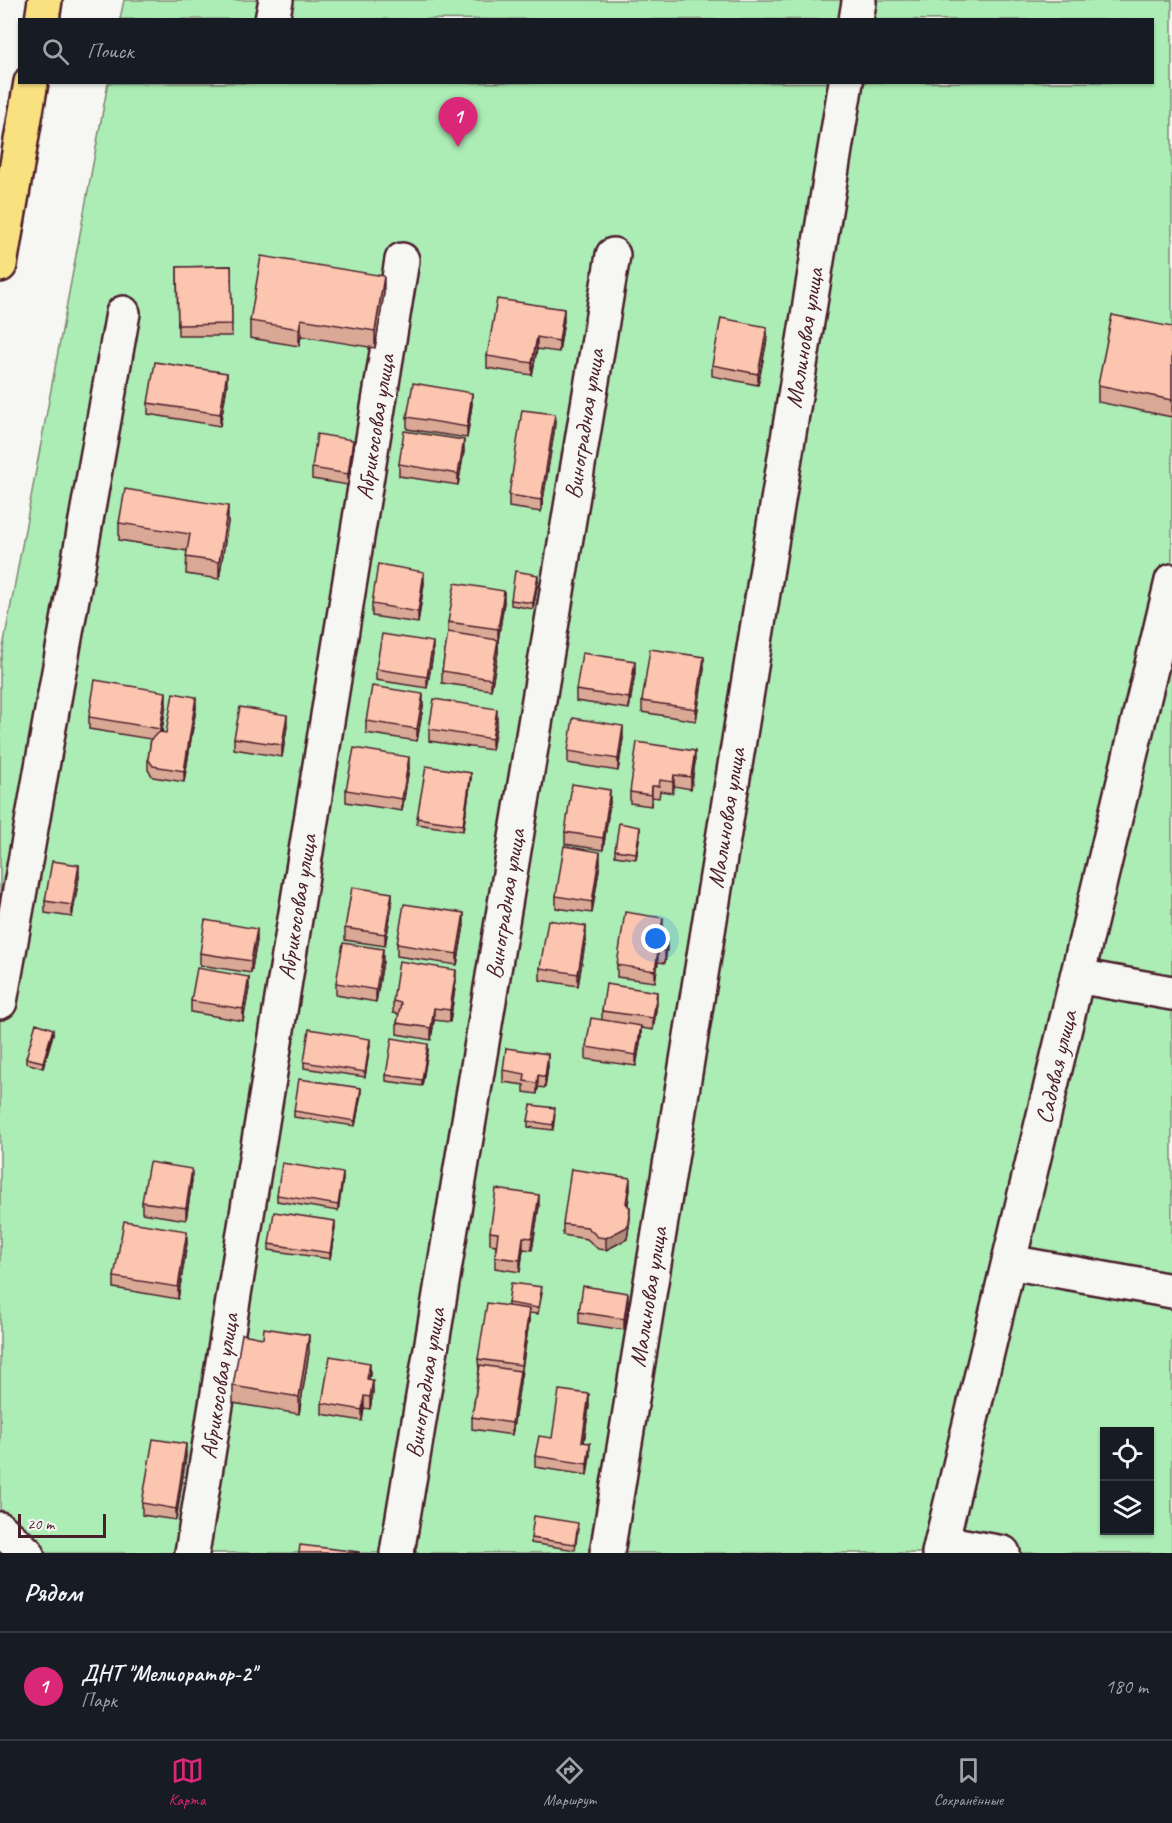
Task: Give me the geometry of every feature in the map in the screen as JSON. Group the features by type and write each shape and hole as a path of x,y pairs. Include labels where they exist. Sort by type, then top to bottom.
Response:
{"main road":[{"path":"42,18 45,0"},
{"path":"0,265 31,84"}],"street":[{"path":"272,18 276,0"},
{"name":"Малиновая улица","path":"607,1553 846,84"},
{"name":"Виноградная улица","path":"397,1553 612,255"},
{"name":"Абрикосовая улица","path":"192,1553 402,260"},
{"path":"0,1002 123,313"},
{"name":"Садовая улица","path":"941,1548 1077,976 1159,695 1172,581"},
{"path":"1077,976 1172,993"},
{"path":"1009,1262 1172,1291"},
{"path":"0,1529 27,1553"},
{"path":"941,1548 1003,1553"}],"green space":[{"path":"124,0 1172,0 1172,1553 47,1553 0,1509 0,664 108,84 1154,84 1154,18 120,18"}],"building":[{"path":"261,256 384,276 375,331 301,319 299,329 250,321"},
{"path":"231,266 232,324 178,325 177,267"},
{"path":"497,299 564,309 559,341 537,337 532,363 487,356"},
{"path":"1112,315 1172,327 1172,400 1098,385"},
{"path":"721,318 767,327 758,374 712,365"},
{"path":"155,362 227,373 220,414 148,403"},
{"path":"413,383 472,393 467,427 407,417"},
{"path":"522,410 555,414 541,500 509,495"},
{"path":"404,431 464,440 458,474 399,464"},
{"path":"317,434 353,440 348,474 312,468"},
{"path":"125,489 228,506 219,562 186,557 190,534 119,523"},
{"path":"378,564 424,572 418,612 372,604"},
{"path":"515,571 538,575 533,603 511,600"},
{"path":"455,583 504,591 498,629 448,622"},
{"path":"448,632 498,640 491,679 442,671"},
{"path":"382,634 433,642 427,677 376,669"},
{"path":"650,649 704,657 696,709 642,701"},
{"path":"582,653 635,661 629,698 576,690"},
{"path":"95,680 166,692 160,729 89,717"},
{"path":"372,686 423,694 417,729 366,721"},
{"path":"173,693 196,697 184,771 153,766 148,759 151,739 160,732 166,733"},
{"path":"434,699 497,709 492,739 429,729"},
{"path":"240,707 287,715 282,745 234,738"},
{"path":"573,718 623,726 618,759 568,751"},
{"path":"637,742 695,751 691,777 674,775 673,782 660,780 659,786 652,786 651,795 630,792"},
{"path":"354,748 409,757 402,799 346,790"},
{"path":"426,766 471,773 463,825 417,818"},
{"path":"572,784 610,790 603,838 565,832"},
{"path":"619,823 640,827 636,853 615,850"},
{"path":"564,846 600,852 592,902 556,896"},
{"path":"52,861 79,865 72,905 45,901"},
{"path":"352,887 392,893 385,934 345,928"},
{"path":"404,904 464,913 457,954 397,944"},
{"path":"625,912 663,918 660,935 667,936 665,951 658,950 655,971 617,965"},
{"path":"205,920 257,929 251,961 200,953"},
{"path":"548,920 586,926 578,974 540,968"},
{"path":"343,943 383,949 376,990 336,983"},
{"path":"399,961 456,970 450,1010 434,1008 431,1028 397,1023 401,1003 393,1001"},
{"path":"197,968 249,977 243,1009 191,1001"},
{"path":"606,984 657,992 653,1018 602,1011"},
{"path":"591,1018 641,1026 636,1055 586,1047"},
{"path":"36,1023 53,1029 43,1062 26,1058"},
{"path":"309,1029 370,1039 365,1072 304,1062"},
{"path":"392,1038 428,1044 422,1080 386,1075"},
{"path":"506,1048 548,1054 545,1077 538,1075 537,1083 524,1081 525,1074 503,1070"},
{"path":"299,1079 361,1088 355,1121 294,1111"},
{"path":"531,1105 555,1108 553,1125 528,1121"},
{"path":"149,1162 192,1169 186,1208 142,1202"},
{"path":"282,1163 343,1173 338,1205 277,1195"},
{"path":"571,1169 630,1178 626,1203 630,1208 627,1227 606,1238 598,1237 587,1227 563,1224"},
{"path":"496,1189 539,1195 532,1238 523,1237 520,1260 495,1257 498,1233 490,1232"},
{"path":"274,1212 335,1221 330,1253 269,1244"},
{"path":"124,1221 187,1231 178,1287 114,1277"},
{"path":"511,1283 542,1287 538,1308 508,1303"},
{"path":"583,1286 628,1293 624,1319 579,1312"},
{"path":"487,1303 529,1309 521,1365 478,1359"},
{"path":"264,1328 309,1335 299,1397 233,1386 242,1334 263,1338"},
{"path":"330,1356 370,1363 367,1379 373,1380 370,1397 364,1396 362,1410 322,1403"},
{"path":"480,1365 520,1371 512,1423 472,1417"},
{"path":"559,1390 589,1394 582,1442 590,1443 587,1464 535,1456 539,1436 552,1438"},
{"path":"153,1439 186,1444 176,1509 142,1503"},
{"path":"534,1516 578,1523 575,1544 531,1538"},
{"path":"300,1545 359,1552 359,1553 299,1553"}],"place":[{"name":"ДНТ \"Мелиоратор-2\"","path":"458,147"}]}
